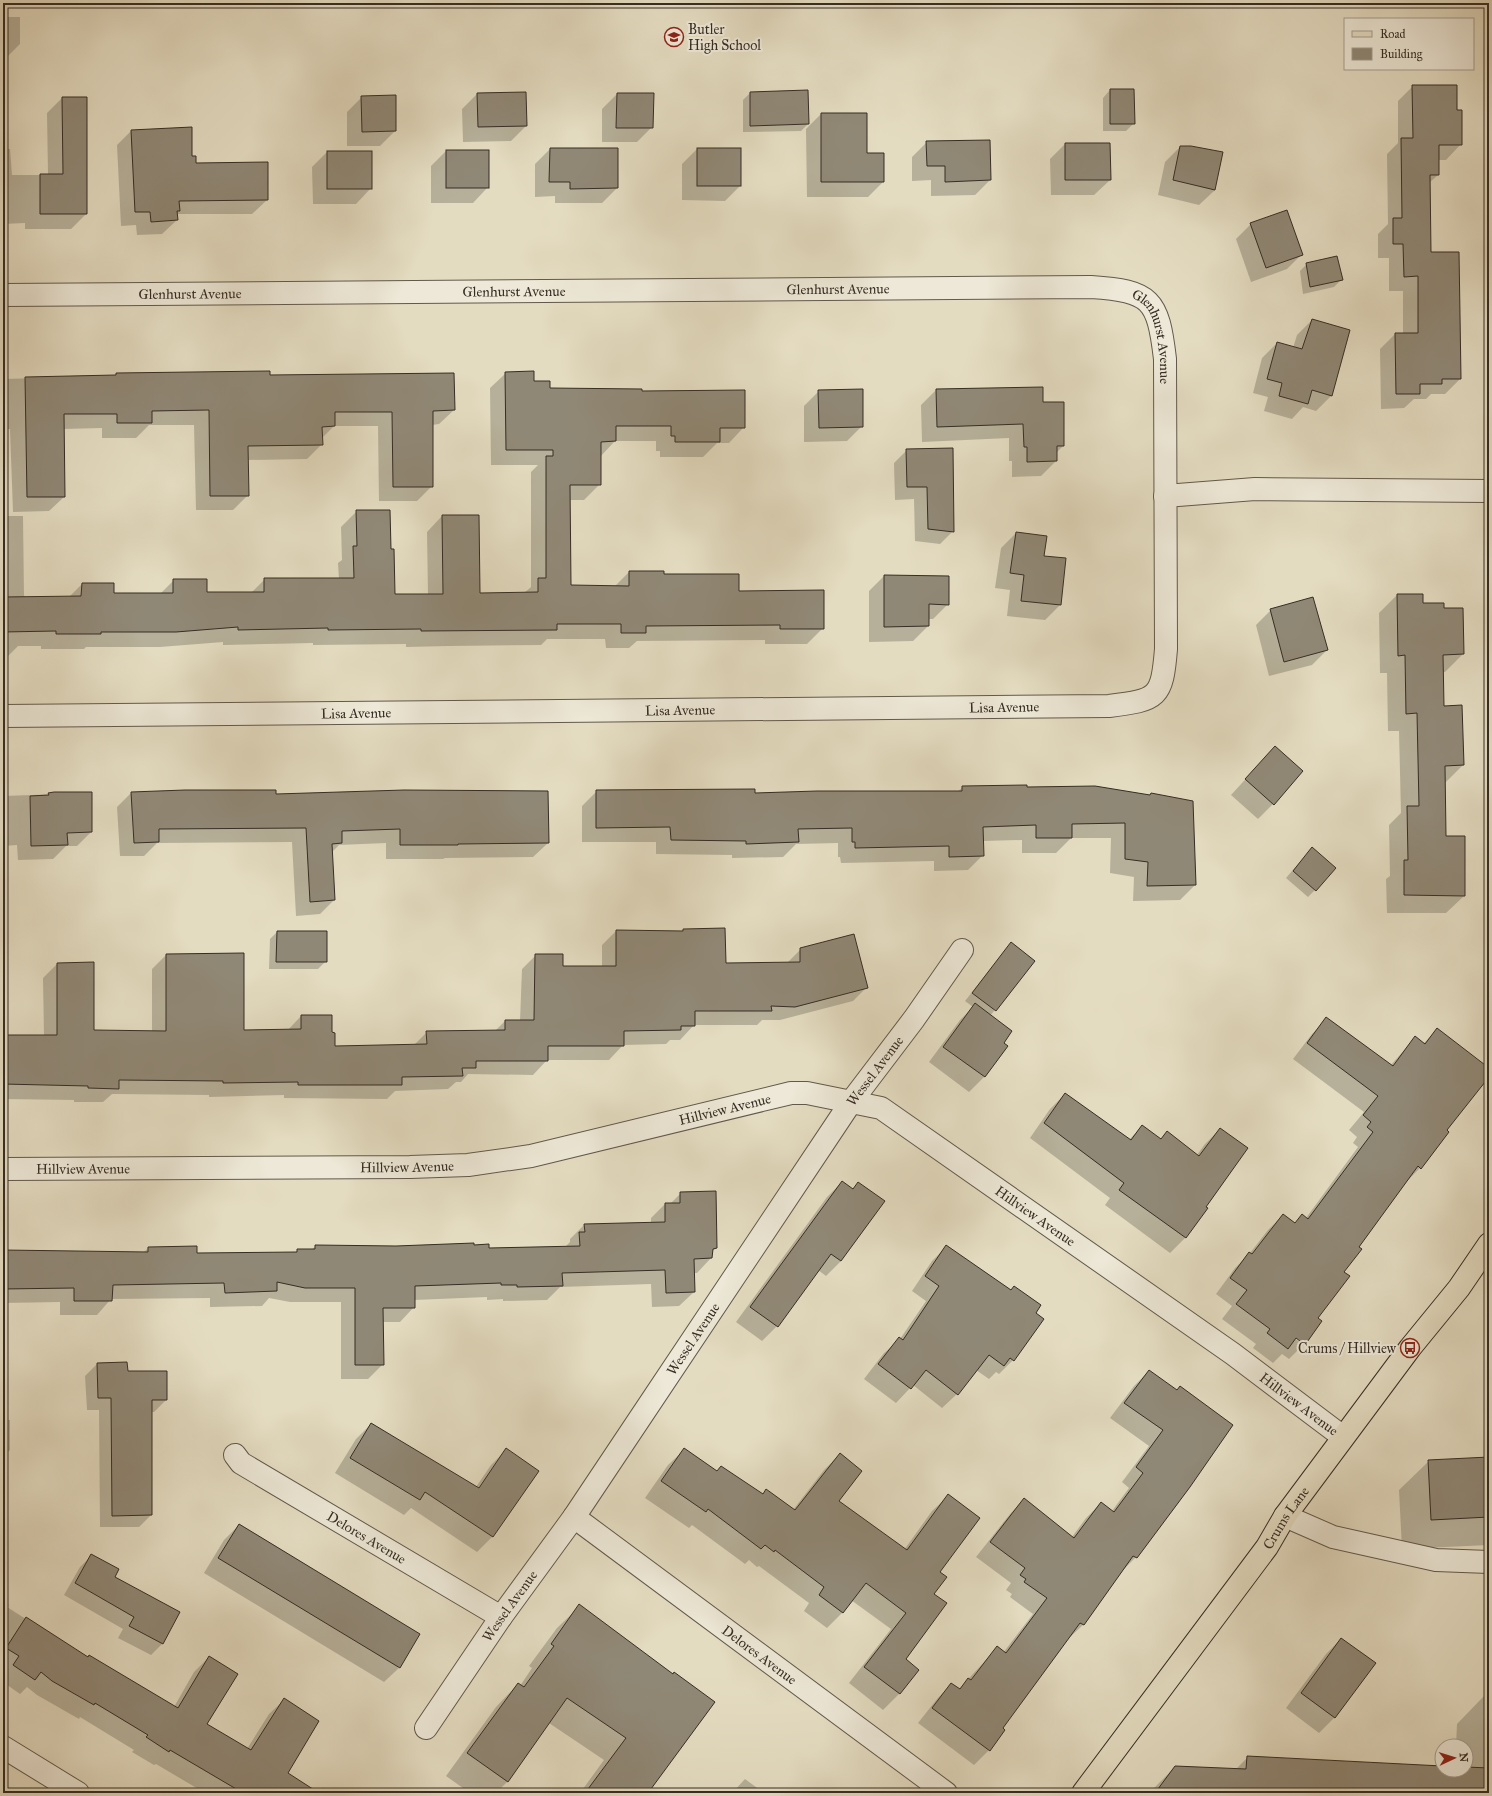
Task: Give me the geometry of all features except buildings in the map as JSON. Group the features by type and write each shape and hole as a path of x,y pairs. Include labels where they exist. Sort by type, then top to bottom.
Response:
{"main road":[{"name":"Crums Lane","path":"1083,1793 1267,1547 1285,1516 1410,1348 1459,1288 1489,1244"}],"street":[{"name":"Glenhurst Avenue","path":"3,295 1027,287 1091,287 1119,289 1145,298 1154,308 1162,332 1165,358 1165,496"},
{"path":"1165,496 1255,489 1489,491"},
{"name":"Lisa Avenue","path":"3,716 1093,706 1128,704 1150,698 1158,692 1164,673 1166,649 1165,496"},
{"name":"Wessel Avenue","path":"426,1728 501,1617 574,1516 851,1102 914,1019 962,950"},
{"name":"Hillview Avenue","path":"3,1169 402,1167 468,1165 532,1156 791,1094 808,1093 880,1108 1234,1354 1344,1437"},
{"name":"Delores Avenue","path":"235,1455 241,1463 501,1617"},
{"name":"Delores Avenue","path":"574,1516 946,1793"},
{"path":"1285,1516 1333,1537 1436,1560 1489,1562"},
{"path":"3,1747 78,1793"}],"place":[{"name":"Butler High School","path":"674,37"},
{"name":"Crums / Hillview","path":"1410,1348"}]}
